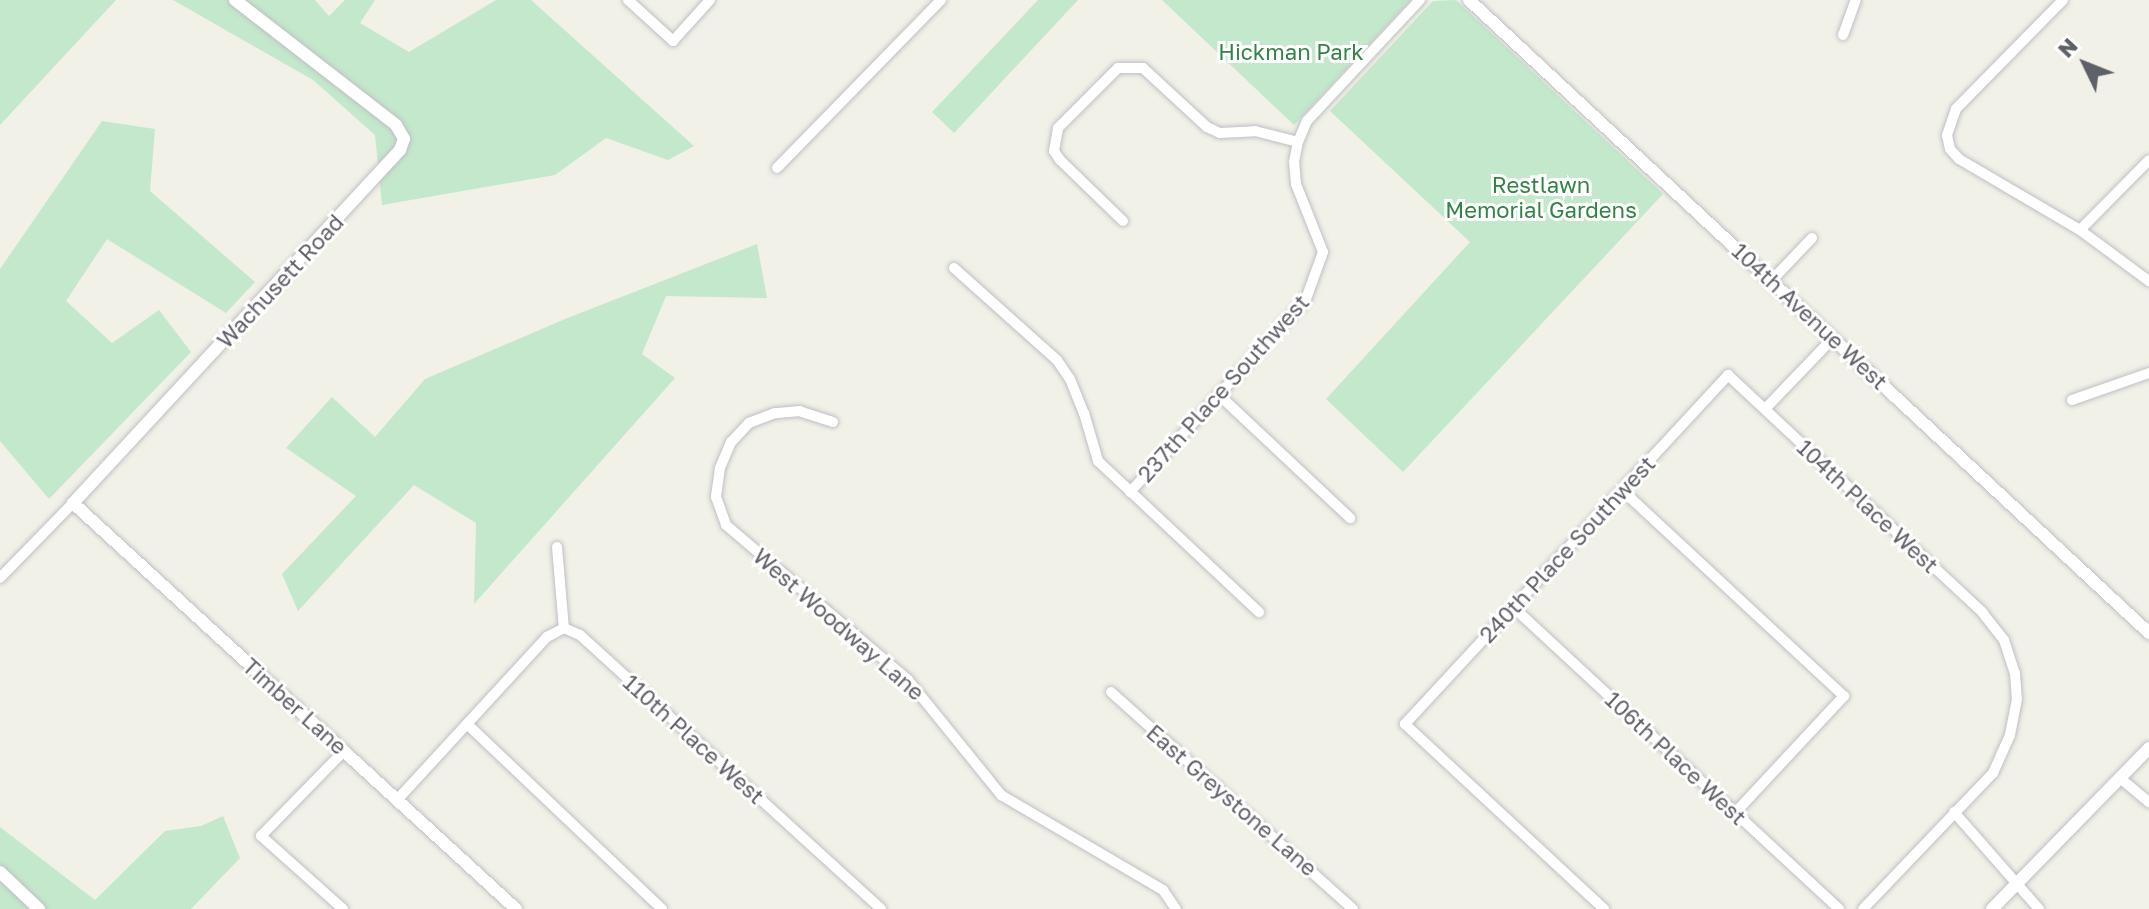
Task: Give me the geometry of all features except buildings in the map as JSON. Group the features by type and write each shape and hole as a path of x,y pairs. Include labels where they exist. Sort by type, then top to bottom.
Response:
{"street":[{"name":"Wachusett Road","path":"0,578 390,161 404,139 396,125 235,0"},
{"path":"628,0 673,41 710,0"},
{"path":"777,168 941,0"},
{"name":"237th Place Southwest","path":"1130,492 1306,299 1318,273 1323,252 1296,184 1294,162 1298,142 1307,121 1420,0"},
{"name":"104th Avenue West","path":"1469,0 2149,633"},
{"path":"1481,11 1491,0"},
{"path":"1843,35 1856,0"},
{"path":"2063,0 1956,109 1947,135 1950,149 1959,159 2080,230 2149,281"},
{"path":"1123,221 1054,151 1058,128 1118,68 1131,65 1143,68 1207,127 1220,133 1255,131 1298,142"},
{"path":"2080,230 2149,160"},
{"path":"1772,280 1812,238"},
{"path":"954,268 1057,360 1070,379 1084,413 1098,461 1259,612"},
{"path":"1765,409 1833,338"},
{"path":"2072,400 2149,373"},
{"name":"104th Place West","path":"1728,375 1982,612 2004,640 2015,673 2017,699 2010,735 1993,773 1954,812"},
{"name":"240th Place Southwest","path":"1604,909 1405,724 1728,375"},
{"path":"1219,395 1350,518"},
{"name":"West Woodway Lane","path":"833,422 800,411 775,413 749,423 731,442 720,468 716,497 726,525 908,680 1001,795 1163,890 1176,909"},
{"path":"1622,490 1844,696 1735,813"},
{"name":"Timber Lane","path":"73,503 516,909"},
{"path":"397,800 547,637 564,628 557,547"},
{"name":"106th Place West","path":"1513,607 1839,909"},
{"name":"110th Place West","path":"564,628 580,635 881,909"},
{"name":"East Greystone Lane","path":"1111,692 1353,909"},
{"path":"467,724 662,909"},
{"path":"1992,909 2149,748"},
{"path":"343,909 261,836 344,751"},
{"path":"2120,778 2149,802"},
{"path":"1863,909 1954,812 2039,909"},
{"path":"0,872 39,909"}],"green space":[{"path":"0,0 116,0 0,125"},
{"path":"173,0 315,0 329,16 345,0 375,0 360,23 409,52 496,0 531,0 694,146 668,160 606,138 555,175 382,205 375,135 313,80"},
{"path":"1038,0 1078,0 954,133 932,112"},
{"name":"Hickman Park","path":"1162,0 1411,0 1294,125"},
{"name":"Restlawn Memorial Gardens","path":"1456,0 1663,194 1403,472 1326,399 1470,242 1330,111 1433,1"},
{"path":"102,121 155,129 150,191 255,282 226,313 107,239 66,301 112,343 159,310 191,352 49,499 0,441 0,269"},
{"path":"757,244 767,298 666,296 642,354 675,378 474,604 476,523 414,485 298,611 282,574 356,496 286,448 332,397 375,437 425,379 565,319"},
{"path":"223,816 240,858 191,909 0,909 0,827 95,900 165,831 201,826"}]}
